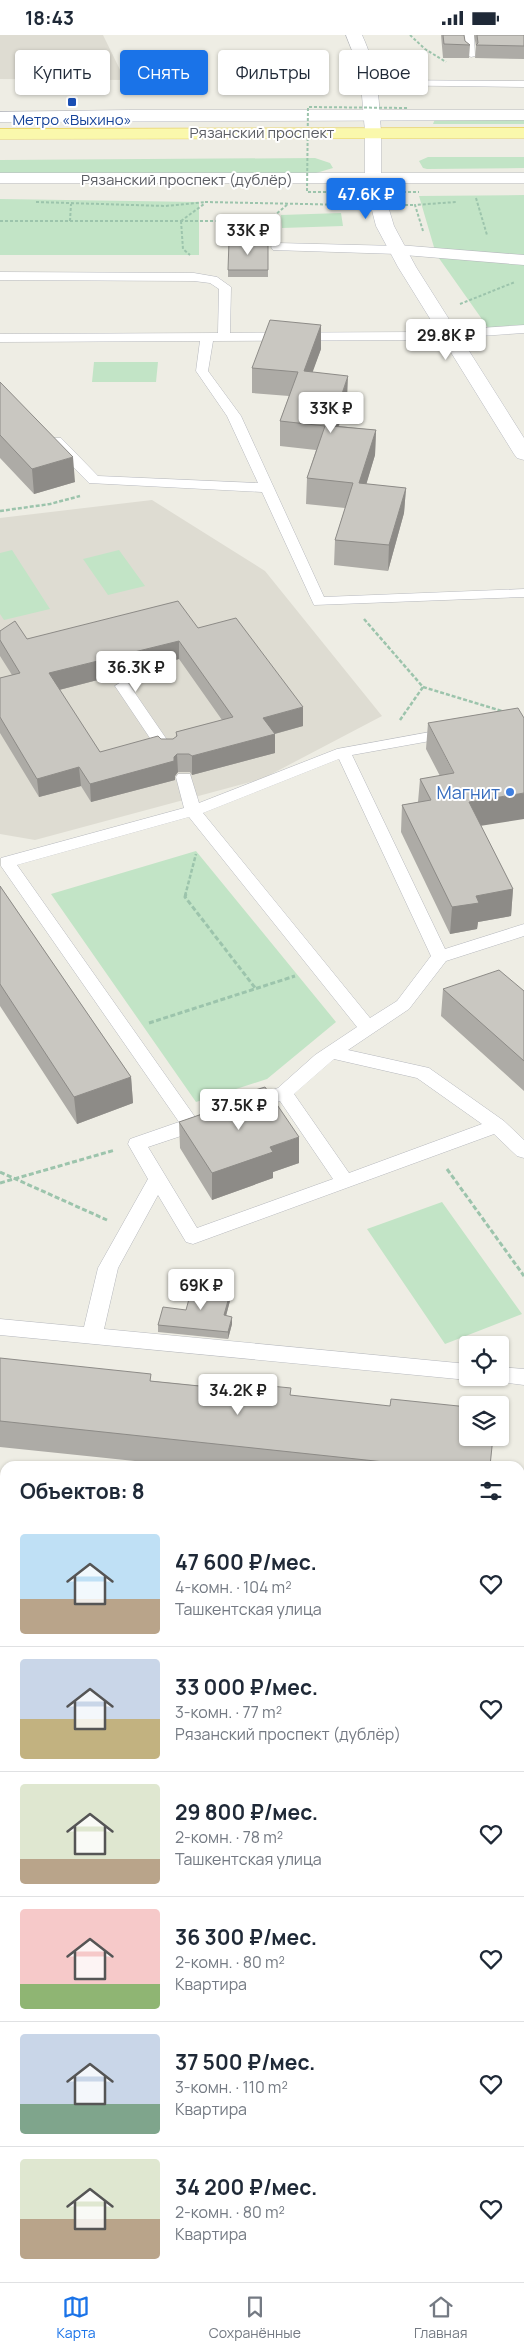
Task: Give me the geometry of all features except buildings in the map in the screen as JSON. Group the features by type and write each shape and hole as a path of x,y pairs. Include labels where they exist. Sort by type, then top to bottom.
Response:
{"main road":[{"path":"354,35 362,50"},
{"path":"371,95 373,187 385,226 448,333 524,454"},
{"path":"0,117 524,115"},
{"name":"Рязанский проспект","path":"0,149 373,140 524,133"},
{"name":"Рязанский проспект","path":"0,134 373,140 524,149"},
{"name":"Рязанский проспект (дублёр)","path":"0,178 524,178"},
{"path":"398,250 524,260"}],"lane":[{"path":"469,35 472,54"},
{"path":"428,83 524,84"},
{"path":"277,247 398,250"},
{"path":"0,276 194,277 213,280 225,287 224,338"},
{"path":"0,338 420,337 448,333 524,329"},
{"path":"207,338 202,371 234,416 319,602 524,593"},
{"path":"47,431 94,480 268,488"},
{"path":"123,686 168,753"},
{"path":"191,1125 7,862 193,811 343,752 468,730"},
{"path":"343,752 440,957"},
{"path":"184,777 193,811 318,969 368,1028"},
{"path":"497,1126 193,1237 137,1144 284,1093 330,1052 403,1005 440,957 524,930"},
{"path":"330,1052 423,1073 497,1126 524,1151"},
{"path":"284,1093 345,1182"},
{"path":"92,1337 108,1268 158,1178"},
{"path":"0,1327 459,1371"},
{"path":"509,1376 524,1377"}],"path":[{"path":"410,35 425,49"},
{"path":"407,108 308,107 307,193 419,191"},
{"path":"70,221 72,197"},
{"path":"33,202 165,207 206,202"},
{"path":"0,221 268,221 288,204"},
{"path":"181,221 183,249 202,261 213,280"},
{"path":"460,304 519,280"},
{"path":"0,511 50,504 88,494"},
{"path":"349,601 422,687 506,712"},
{"path":"383,745 422,687"},
{"path":"196,851 185,897 256,989"},
{"path":"125,1031 318,969"},
{"path":"0,1183 137,1144"},
{"path":"433,1150 524,1276"},
{"path":"0,1172 130,1230"}],"shaded area":[{"path":"0,35 103,35 120,70 120,80 110,80 110,50 15,50 15,79 0,79"},
{"path":"152,500 265,571 382,716 262,779 35,840 0,834 0,518"}],"green space":[{"path":"435,119 524,119 524,124 433,124"},
{"path":"428,157 524,157 524,168 423,168 419,161"},
{"path":"315,158 330,163 333,168 316,173 0,173 0,160"},
{"path":"524,195 524,330 491,332 436,254 419,196"},
{"path":"0,199 199,202 199,255 0,255"},
{"path":"341,213 343,226 282,228 281,215"},
{"path":"94,362 158,362 156,382 92,382"},
{"path":"12,550 50,609 4,620 0,614 0,553"},
{"path":"119,550 145,586 108,595 83,559"},
{"path":"196,851 336,1022 267,1079 196,1102 51,894"},
{"path":"442,1202 522,1314 466,1336 459,1336 459,1339 445,1344 367,1229"}],"place":[{"name":"Метро «Выхино»","path":"72,102"},
{"name":"Магнит","path":"510,792"}]}
